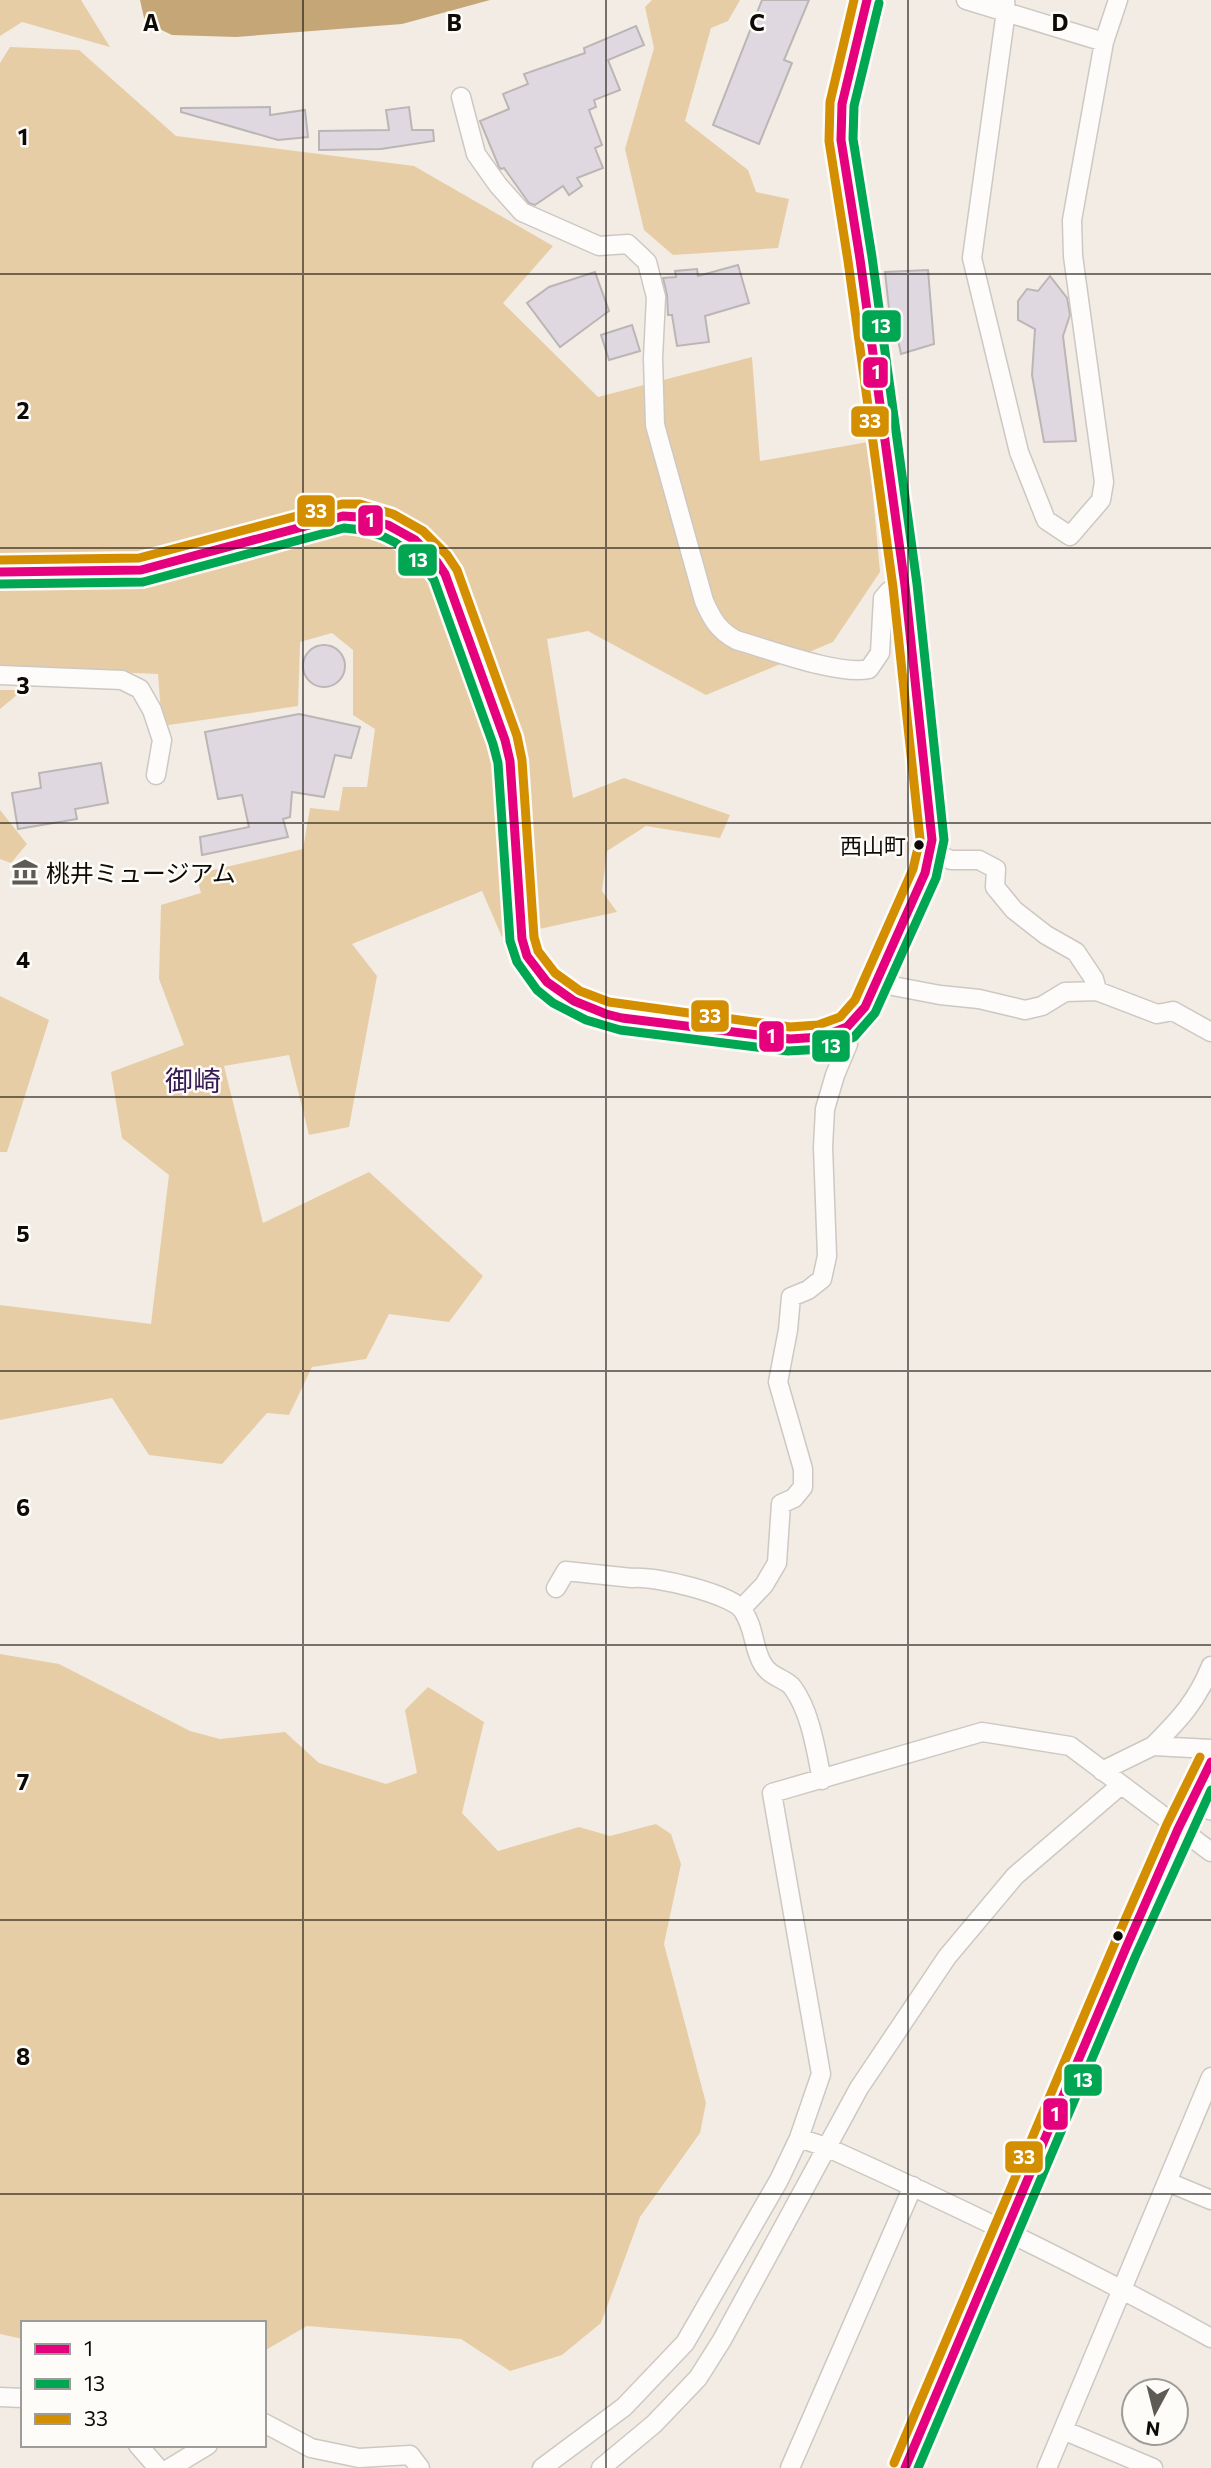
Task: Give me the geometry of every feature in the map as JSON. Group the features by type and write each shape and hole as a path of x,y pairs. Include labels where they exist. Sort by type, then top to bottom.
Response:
{"street":[{"path":"0,572 141,570 343,516 366,518 397,530 437,559 445,574 505,740 510,761 522,939 529,962 538,975 578,1004 622,1018 790,1039 821,1037 847,1027 865,1007 925,873 932,824 905,586 841,140 842,104 867,0"},
{"path":"966,0 1008,4 1104,42"},
{"path":"1008,4 972,258 1019,452 1046,520 1070,536 1101,500 1104,482 1073,256 1072,220 1104,42 1118,0"},
{"path":"461,97 476,154 522,212 599,246 628,244 647,262 656,297 653,358 655,425 704,601 714,624 736,640 838,669 859,671 869,669 880,653 883,598 889,592 905,586"},
{"path":"0,676 122,680 140,689 152,710 162,740 156,775"},
{"path":"930,851 951,860 979,860 996,869 995,887 1014,910 1046,935 1076,952 1094,979 1097,991"},
{"path":"877,983 979,999 1025,1010 1042,1006 1065,992 1097,991 1157,1014 1173,1011 1211,1032"},
{"path":"742,1608 764,1585 777,1563 780,1504 794,1498 803,1487 803,1469 778,1382 789,1330 790,1297 808,1290 822,1279 827,1256 823,1147 825,1110 848,1044 847,1027"},
{"path":"556,1588 566,1571 632,1578 643,1576 718,1596 742,1608 754,1633 761,1661 773,1677 792,1686 810,1727 822,1780"},
{"path":"1102,1771 1153,1746 1182,1716 1201,1691 1211,1666"},
{"path":"542,2468 624,2407 685,2343 779,2180 799,2138 821,2074 772,1793 982,1732 1070,1746 1211,1852"},
{"path":"1153,1746 1211,1749"},
{"path":"905,2468 1178,1829 1211,1762"},
{"path":"1211,1771 1211,1808"},
{"path":"601,2468 654,2424 698,2378 722,2340 859,2088 947,1957 1015,1876 1121,1785"},
{"path":"1047,2468 1211,2077"},
{"path":"799,2138 826,2147 1005,2230 1122,2288 1211,2338"},
{"path":"1168,2182 1211,2200"},
{"path":"790,2468 913,2186"},
{"path":"0,2397 21,2398"},
{"path":"266,2424 311,2448 359,2458 410,2455 420,2468"},
{"path":"1063,2430 1153,2468"},
{"path":"140,2447 158,2468"},
{"path":"170,2468 205,2447"}],"shaded area":[{"path":"0,0 81,0 110,47 22,22 0,36"},
{"path":"140,0 490,0 402,24 236,37 172,35 145,22"},
{"path":"652,0 740,0 728,21 711,28 685,121 748,170 756,192 789,199 778,248 673,255 644,230 625,149 654,48 645,7"},
{"path":"10,47 79,50 176,136 414,166 553,246 503,303 598,397 752,357 760,461 868,442 880,572 833,642 706,695 588,631 547,639 573,798 624,778 730,815 720,838 646,826 607,851 602,891 617,912 502,937 482,891 352,944 377,976 349,1127 309,1135 289,1055 224,1066 263,1223 369,1172 483,1276 449,1322 389,1314 366,1359 312,1367 289,1415 267,1413 222,1464 149,1455 112,1398 0,1420 0,1305 151,1324 169,1175 122,1138 111,1072 184,1045 159,979 161,905 201,893 196,874 303,849 310,808 339,811 343,787 367,787 375,729 353,715 353,650 332,633 300,642 298,706 162,726 158,674 0,667 0,63"},
{"path":"0,690 23,690 0,709"},
{"path":"0,810 27,844 11,863 0,859"},
{"path":"0,996 49,1020 7,1152 0,1152"},
{"path":"0,1654 59,1664 190,1731 220,1739 285,1732 319,1763 386,1784 417,1773 405,1710 428,1687 484,1722 462,1813 498,1851 579,1827 610,1836 656,1824 671,1834 681,1864 664,1944 706,2103 700,2133 640,2217 601,2323 562,2355 510,2371 461,2339 307,2326 266,2350 266,2321 21,2321 21,2339 0,2334"}],"building":[{"path":"762,0 809,0 784,60 792,63 759,144 713,125"},
{"path":"636,26 644,45 608,60 620,90 594,100 596,107 589,110 602,145 595,148 603,168 577,178 582,186 569,195 563,186 535,205 529,203 504,168 499,167 480,121 509,109 503,94 528,84 524,74 585,53 584,48"},
{"path":"270,107 270,115 305,110 308,137 278,140 181,112 181,108"},
{"path":"409,107 412,130 433,130 434,141 381,149 319,150 319,131 389,130 386,110"},
{"path":"738,265 749,303 705,316 709,342 677,346 672,315 668,315 663,278 676,277 675,271 697,269 698,276"},
{"path":"928,270 934,344 901,354 895,325 890,318 885,272"},
{"path":"595,272 609,311 560,347 527,303 549,287"},
{"path":"1050,276 1067,298 1070,315 1063,336 1076,441 1044,442 1032,375 1035,329 1018,320 1018,301 1027,289 1038,291"},
{"path":"632,325 640,351 609,360 601,335"},
{"path":"324,645 339,651 345,666 339,681 324,687 309,681 303,666 309,651"},
{"path":"299,714 360,727 351,758 335,755 324,797 292,792 290,817 283,819 288,837 202,855 200,837 249,827 242,795 218,799 205,732"},
{"path":"101,763 108,803 75,809 77,819 18,829 12,793 41,788 39,773"}],"transit line":[{"name":"33","path":"0,560 139,558 342,504 360,504 393,514 423,531 447,555 457,570 517,736 522,760 534,937 538,951 555,973 580,991 609,1002 790,1027 818,1025 840,1017 855,1000 913,869 920,839 893,587 829,141 830,102 854,0"},
{"name":"1","path":"0,572 141,570 343,516 388,525 415,540 445,574 505,740 510,761 522,939 527,956 547,982 574,1001 622,1018 790,1039 821,1037 847,1027 865,1007 925,873 932,840 905,586 841,140 842,104 867,0"},
{"name":"13","path":"0,584 143,582 344,528 384,537 406,550 434,580 493,744 498,763 510,941 517,962 537,990 553,1003 586,1020 620,1030 788,1051 824,1049 854,1037 875,1013 936,878 944,840 917,584 853,139 854,106 879,3"},
{"name":"33","path":"894,2463 1114,1945 1167,1824 1200,1757"},
{"name":"1","path":"905,2468 1125,1950 1178,1829 1211,1762"},
{"name":"13","path":"918,2468 1136,1955 1211,1790"}],"place":[{"name":"西山町","path":"919,845"},
{"name":"桃井ミュージアム","path":"25,872"}],"district":[{"name":"御崎","path":"193,1080"}]}
